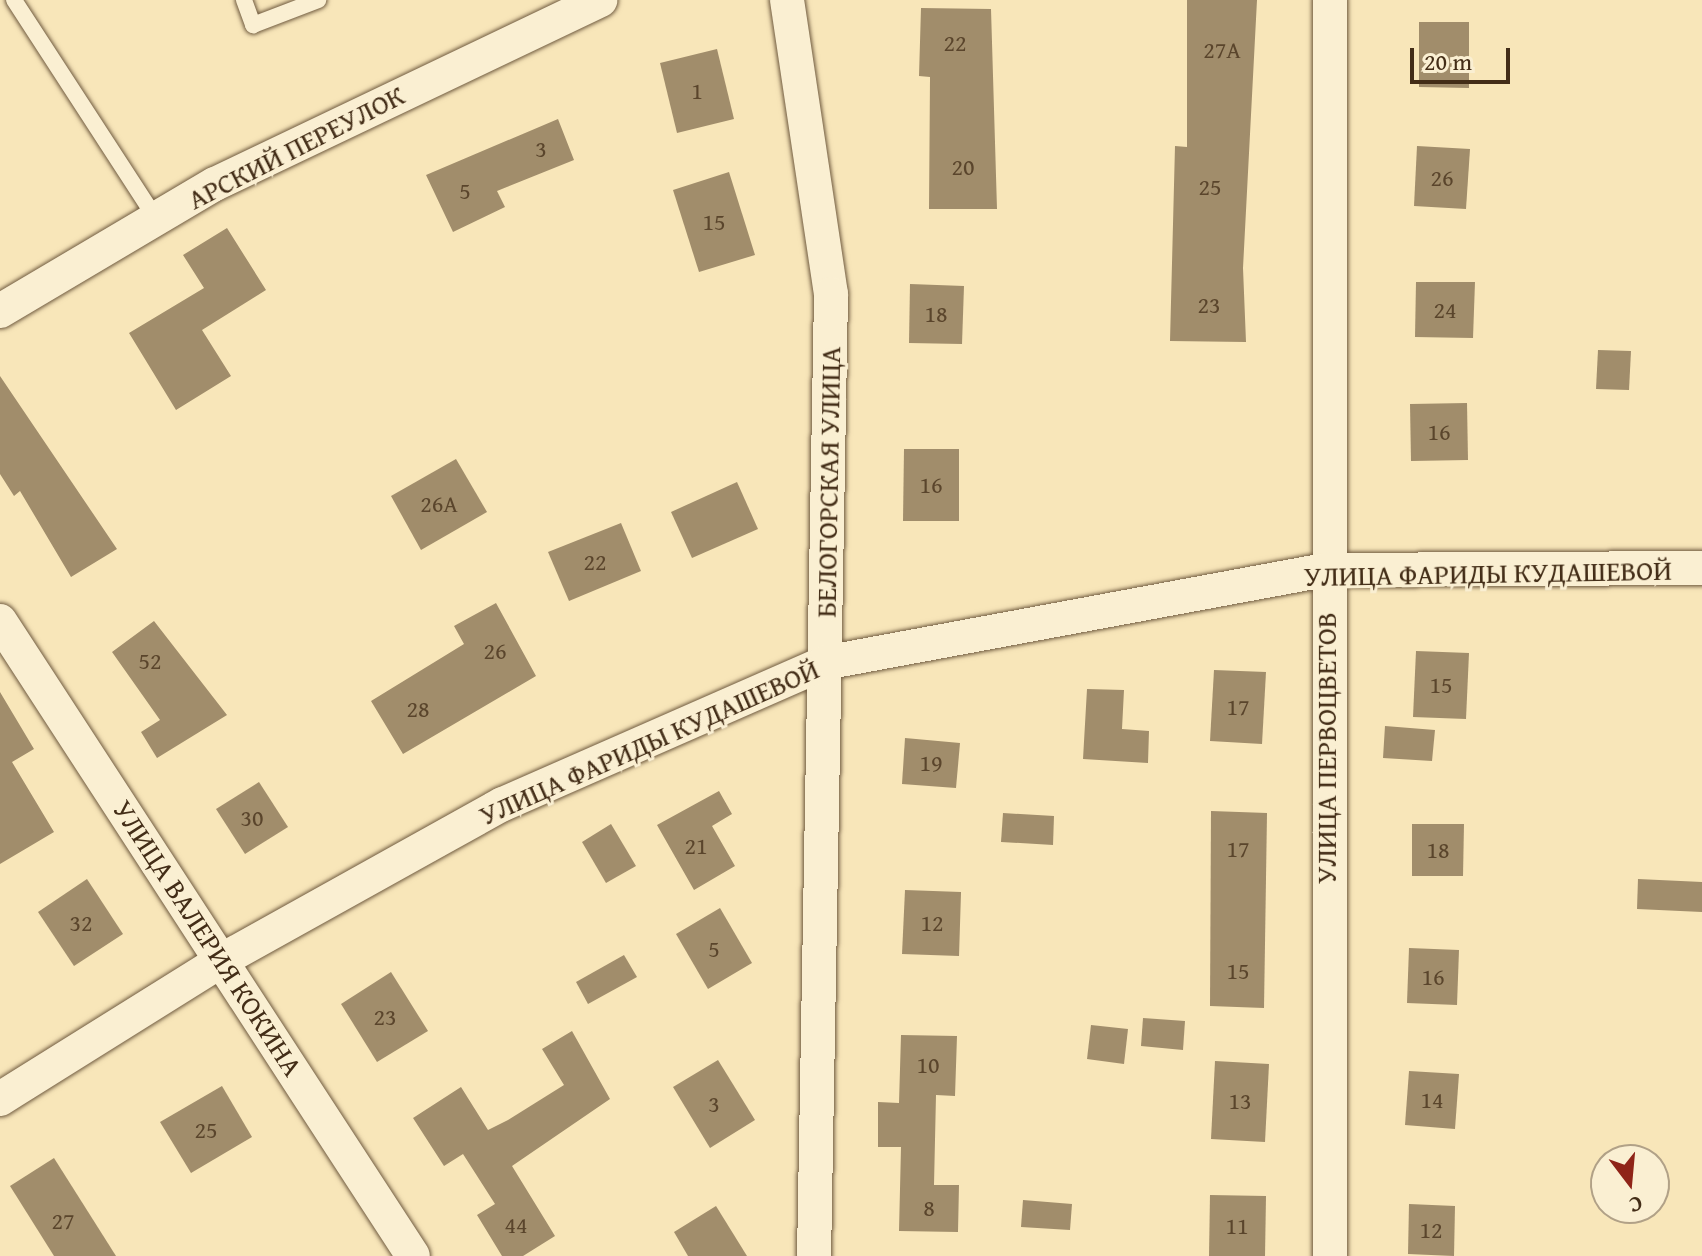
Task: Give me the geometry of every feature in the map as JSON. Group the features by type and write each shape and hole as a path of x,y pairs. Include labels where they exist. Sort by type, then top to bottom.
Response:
{"street":[{"name":"АРСКИЙ ПЕРЕУЛОК","path":"0,311 215,184 600,0"},
{"name":"БЕЛОГОРСКАЯ УЛИЦА","path":"787,0 831,294 814,1256"},
{"name":"УЛИЦА ПЕРВОЦВЕТОВ","path":"1330,0 1325,570 1330,1256"},
{"name":"УЛИЦА ФАРИДЫ КУДАШЕВОЙ","path":"0,1099 224,959 503,804 824,663 1325,570 1702,568"},
{"name":"УЛИЦА ВАЛЕРИЯ КОКИНА","path":"0,621 224,959 413,1256"}],"lane":[{"path":"14,0 156,219"},
{"path":"244,0 253,25 318,0"}],"building":[{"path":"1187,0 1257,0 1243,268 1246,342 1170,341 1175,146 1187,147"},
{"path":"921,8 991,9 997,209 929,209 930,77 919,76"},
{"path":"1419,22 1469,22 1469,88 1419,87"},
{"path":"717,49 734,119 677,133 660,63"},
{"path":"558,119 574,160 497,191 505,207 453,232 426,175"},
{"path":"1417,146 1470,149 1466,209 1414,206"},
{"path":"729,172 755,255 699,272 673,190"},
{"path":"227,228 266,290 202,330 231,376 176,410 129,333 204,288 183,255"},
{"path":"1416,282 1475,282 1473,338 1415,337"},
{"path":"910,284 964,286 962,344 909,343"},
{"path":"1598,350 1631,351 1629,390 1596,389"},
{"path":"0,376 117,549 71,577 20,491 14,496 0,474"},
{"path":"1467,403 1468,460 1411,461 1410,404"},
{"path":"904,449 959,449 959,521 903,521"},
{"path":"456,459 487,512 421,550 391,496"},
{"path":"737,482 758,529 692,558 671,512"},
{"path":"621,523 641,571 569,601 548,552"},
{"path":"496,603 536,676 403,754 371,701 464,644 454,626"},
{"path":"154,621 227,715 157,758 141,732 160,720 112,652"},
{"path":"1416,651 1469,653 1466,719 1413,717"},
{"path":"1214,670 1266,672 1262,744 1210,741"},
{"path":"1087,689 1124,690 1122,729 1149,731 1148,763 1083,759"},
{"path":"0,692 34,749 12,762 54,832 0,864"},
{"path":"1385,726 1435,730 1432,761 1383,758"},
{"path":"905,738 960,743 956,788 902,784"},
{"path":"259,782 288,827 245,854 216,809"},
{"path":"719,791 732,814 712,826 735,866 694,890 657,825"},
{"path":"1211,811 1267,813 1264,1008 1210,1006"},
{"path":"1003,813 1054,816 1053,845 1001,842"},
{"path":"611,824 636,866 606,883 582,842"},
{"path":"1412,824 1464,824 1463,876 1412,876"},
{"path":"87,879 123,934 74,966 38,912"},
{"path":"1638,879 1702,882 1702,912 1637,909"},
{"path":"905,890 961,892 959,956 902,954"},
{"path":"720,908 752,963 708,989 676,934"},
{"path":"1409,948 1459,950 1457,1005 1407,1003"},
{"path":"624,955 637,977 588,1004 576,982"},
{"path":"391,972 428,1031 377,1062 341,1004"},
{"path":"1143,1018 1185,1021 1183,1050 1141,1046"},
{"path":"1091,1025 1128,1029 1124,1064 1087,1059"},
{"path":"572,1031 610,1099 512,1166 555,1236 523,1256 502,1256 477,1215 495,1204 463,1154 444,1166 413,1118 461,1087 488,1130 508,1120 564,1085 542,1049"},
{"path":"901,1035 957,1036 955,1096 936,1095 934,1185 959,1185 958,1232 899,1231 901,1147 878,1147 878,1102 899,1103"},
{"path":"718,1060 755,1120 710,1148 673,1087"},
{"path":"1215,1061 1269,1064 1265,1142 1211,1139"},
{"path":"1409,1071 1459,1074 1455,1129 1405,1125"},
{"path":"222,1086 252,1137 191,1173 160,1122"},
{"path":"54,1158 116,1256 54,1256 10,1186"},
{"path":"1210,1195 1266,1196 1265,1256 1209,1256"},
{"path":"1023,1200 1072,1204 1070,1230 1021,1227"},
{"path":"1409,1204 1455,1206 1454,1256 1408,1254"},
{"path":"716,1206 747,1256 688,1256 674,1232"}]}
